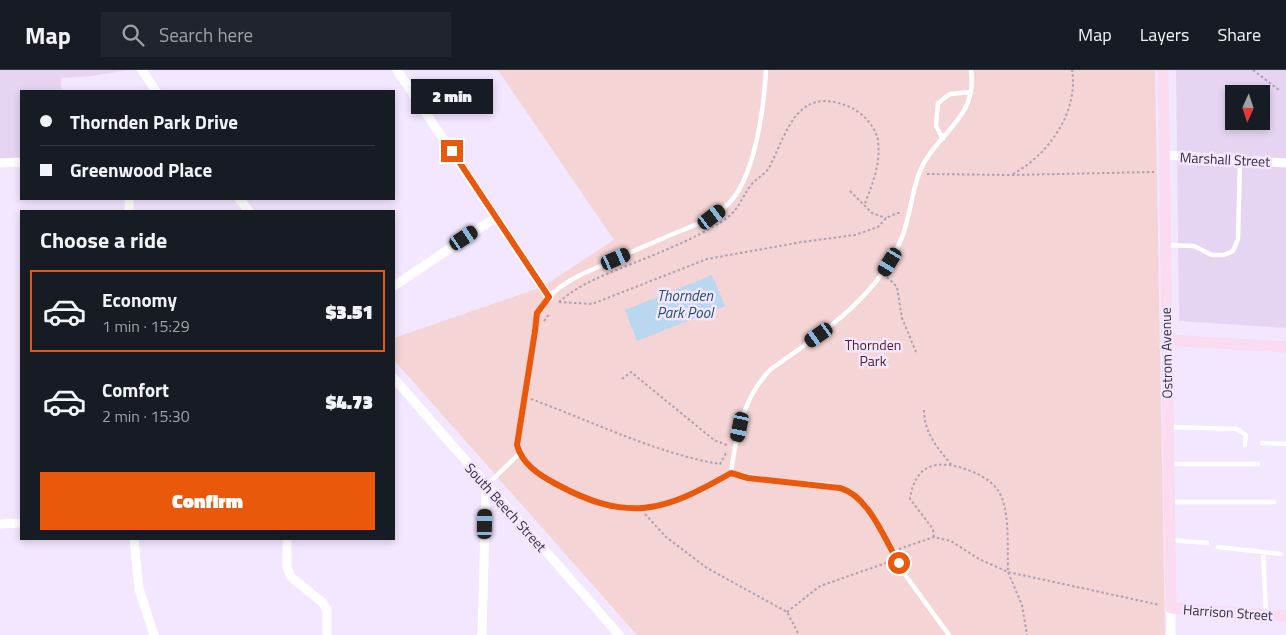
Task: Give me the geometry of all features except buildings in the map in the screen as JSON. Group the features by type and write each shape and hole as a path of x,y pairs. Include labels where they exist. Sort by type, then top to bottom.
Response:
{"street":[{"path":"142,70 155,90"},
{"path":"397,70 549,297"},
{"name":"Ostrom Avenue","path":"1163,70 1171,635"},
{"name":"Marshall Street","path":"1164,155 1286,162"},
{"path":"0,163 20,162"},
{"path":"240,200 248,210"},
{"path":"395,285 495,218"},
{"path":"1166,340 1286,347"},
{"name":"South Beech Street","path":"395,379 486,486 544,548 619,635"},
{"path":"482,635 486,486"},
{"path":"0,524 20,524"},
{"path":"134,540 139,589 154,635"},
{"path":"287,540 287,567 291,577 322,602 326,610 327,635"},
{"name":"Harrison Street","path":"1171,608 1286,616"}],"lane":[{"path":"766,70 754,147 740,189 728,205 703,222 584,273 549,297 537,313 517,445 519,454 542,477 582,498 604,506 640,508 674,502 705,488 731,473 774,481 830,485 850,490 865,504 891,551 949,635"},
{"path":"731,473 743,412 762,379 771,369 844,315 883,274 897,251 910,213 919,174 926,158 959,119 971,92 971,70"},
{"path":"943,138 936,126 938,103 950,94 971,92"},
{"path":"1164,245 1194,246 1212,255 1224,255 1233,251 1238,239 1240,160"},
{"path":"1167,426 1237,428 1246,435 1245,445"},
{"path":"1262,443 1286,444"},
{"path":"486,486 519,454"},
{"path":"1168,464 1258,464"},
{"path":"1168,502 1274,502"},
{"path":"1169,540 1206,543"},
{"path":"1218,546 1280,554"},
{"path":"1263,552 1266,614"}],"path":[{"path":"1010,175 1032,162 1062,125 1075,84 1072,70"},
{"path":"1253,70 1279,90"},
{"path":"864,206 879,158 877,134 855,110 832,100 803,107 796,114 781,139 769,169 752,185 742,203 726,218 703,234 582,284 559,302 592,304 707,259 802,242 856,235 878,227 886,218 897,213 910,213"},
{"path":"919,174 1010,175 1157,172"},
{"path":"850,191 872,213 886,218"},
{"path":"883,274 897,287 902,318 916,352"},
{"path":"530,398 672,452 720,464 729,446 714,440 631,372 622,379"},
{"path":"924,410 924,419 934,444 951,464"},
{"path":"934,538 933,529 910,499 912,485 920,473 935,464 951,464 980,474 997,490 1006,509 1008,572 1022,605 1027,635"},
{"path":"640,508 666,537 707,568 787,612 799,635"},
{"path":"787,612 820,586 890,562 891,551 934,538 951,541 979,559 1008,572 1171,608"}],"shaded area":[{"path":"0,70 129,70 91,76 61,78 61,90 20,90 20,162 0,163"},
{"path":"1176,70 1286,70 1286,328 1179,321"}],"green space":[{"name":"Thornden Park","path":"498,70 1155,70 1165,635 637,635 395,361 395,338 542,287 614,240"}],"water":[{"name":"Thornden Park Pool","path":"712,275 725,306 637,341 625,310"}],"route":[{"path":"452,151 549,297 537,313 517,445 519,454 524,461 542,477 582,498 604,506 628,509 645,508 674,502 705,488 731,473 748,478 830,485 850,490 865,504 884,540 899,563"}]}
